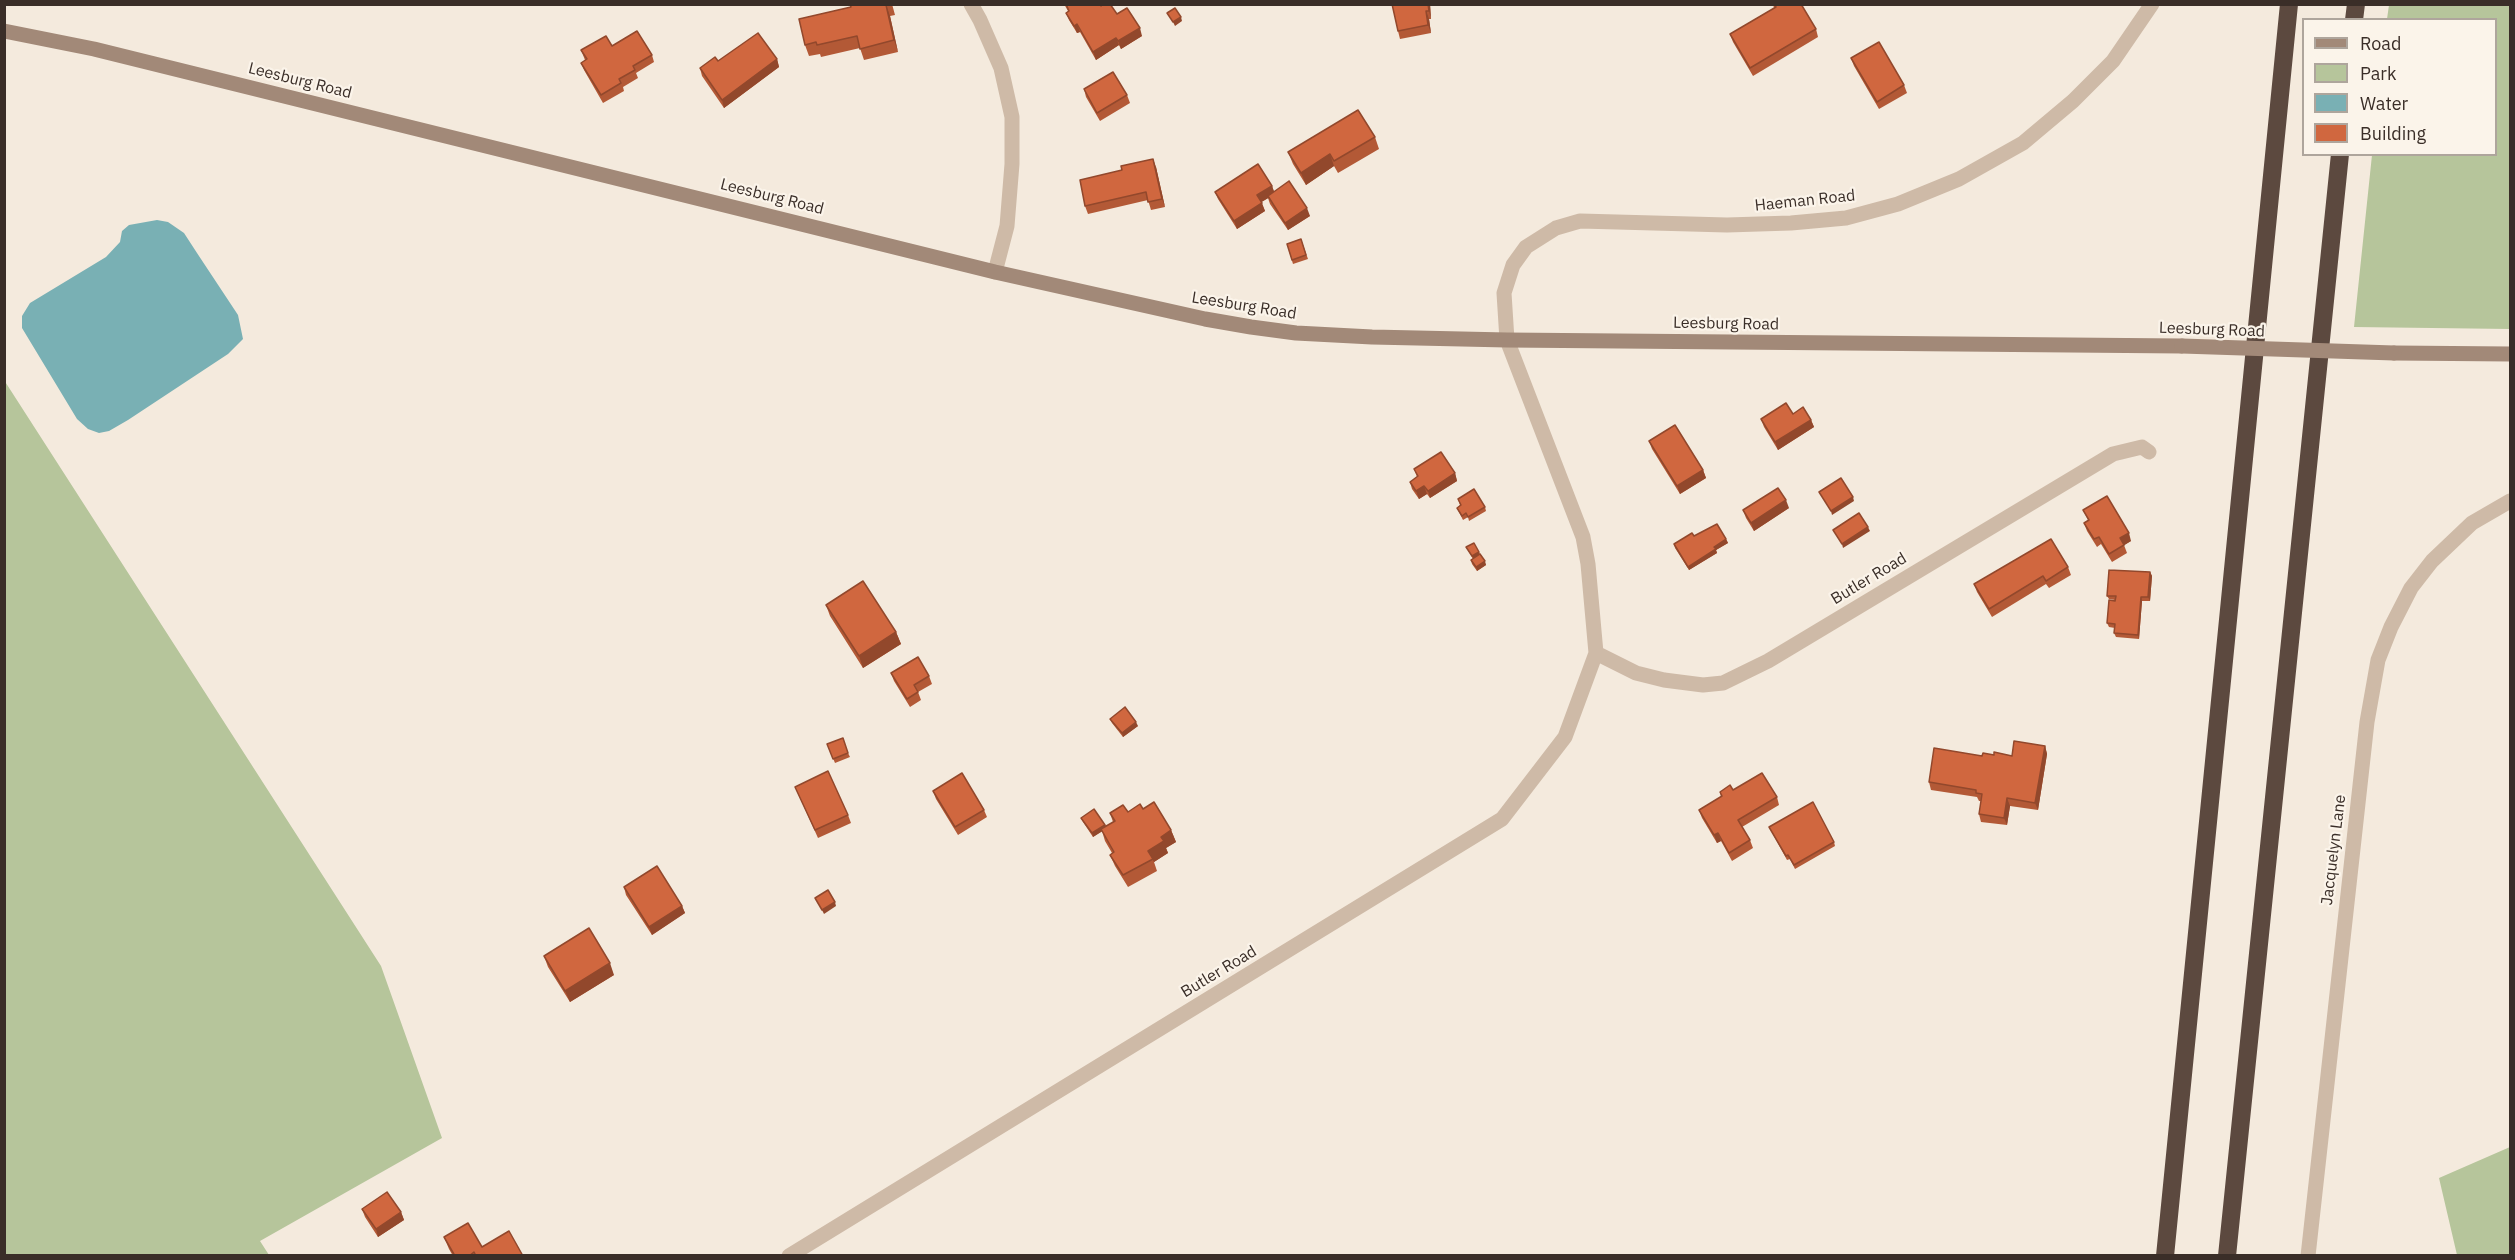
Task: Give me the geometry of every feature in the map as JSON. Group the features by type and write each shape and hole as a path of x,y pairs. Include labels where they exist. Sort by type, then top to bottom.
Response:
{"highway":[{"path":"2165,1256 2289,4"},
{"path":"2227,1256 2340,156"}],"main road":[{"name":"Leesburg Road","path":"4,31 117,55 995,272 1205,319 1251,327 1361,336 1507,340 2182,346 2394,353 2511,354"}],"street":[{"path":"971,4 1001,68 1012,117 1012,164 1006,226 995,272"},
{"name":"Haeman Road","path":"1507,340 1504,293 1513,265 1526,247 1543,234 1561,225 1580,221 1727,225 1791,223 1846,218 1898,204 1959,179 2023,143 2073,101 2113,61 2152,4"},
{"name":"Butler Road","path":"789,1256 1502,819 1565,737 1596,653 1588,564 1583,537 1507,340"},
{"name":"Butler Road","path":"1596,653 1636,673 1664,680 1703,685 1723,683 1768,661 2105,459 2132,448 2142,447 2149,452"},
{"name":"Jacquelyn Lane","path":"2308,1256 2367,722 2379,660 2391,627 2411,588 2432,561 2472,523 2511,501"}],"green space":[{"path":"2389,5 2510,5 2510,329 2354,327 2372,156 2497,156 2497,18 2387,18"},
{"path":"4,380 381,966 442,1138 260,1241 269,1255 5,1255"},
{"path":"2510,1147 2510,1255 2457,1255 2439,1178"}],"water":[{"path":"157,220 168,222 184,233 238,315 243,339 228,354 128,420 109,431 99,433 88,429 77,419 22,328 22,316 30,303 106,257 120,242 122,231 129,225"}],"building":[{"path":"850,4 888,4 886,5 894,40 860,49 857,36 817,45 816,42 805,45 799,19 851,7"},
{"path":"1066,4 1101,4 1101,6 1110,4 1117,14 1127,8 1140,28 1118,41 1116,38 1093,52 1077,24 1074,26 1066,13 1069,11"},
{"path":"1392,4 1428,4 1429,11 1426,11 1428,25 1398,31"},
{"path":"1774,4 1801,4 1816,29 1750,68 1730,34 1776,7"},
{"path":"1175,8 1181,17 1173,22 1167,13"},
{"path":"637,31 652,55 633,66 635,70 619,79 621,83 601,95 581,63 587,59 581,50 606,36 612,46"},
{"path":"758,33 777,59 722,100 700,68 715,57 718,61"},
{"path":"1879,42 1904,85 1877,102 1851,58"},
{"path":"1113,72 1127,95 1097,113 1084,89"},
{"path":"1358,110 1375,137 1334,161 1330,154 1301,173 1288,152"},
{"path":"1153,159 1162,199 1148,202 1146,192 1085,206 1080,180 1122,170 1121,166"},
{"path":"1258,164 1272,186 1257,195 1262,203 1234,221 1215,192"},
{"path":"1289,181 1307,208 1285,223 1268,196"},
{"path":"1301,239 1306,255 1292,260 1287,244"},
{"path":"1786,403 1793,414 1803,407 1811,420 1775,442 1761,419"},
{"path":"1675,425 1703,470 1677,486 1649,441"},
{"path":"1441,452 1455,473 1428,491 1424,486 1416,491 1410,482 1418,476 1414,469"},
{"path":"1841,478 1853,497 1831,511 1819,492"},
{"path":"1778,488 1786,500 1751,523 1743,510"},
{"path":"1474,489 1485,507 1468,517 1466,513 1462,516 1457,508 1461,505 1458,499"},
{"path":"2107,496 2129,533 2120,538 2124,545 2109,554 2099,537 2094,539 2084,523 2089,520 2083,510"},
{"path":"1859,513 1868,527 1842,544 1833,530"},
{"path":"1717,524 1726,539 1714,547 1716,549 1688,567 1674,544 1692,533 1694,536"},
{"path":"2051,539 2068,567 2046,581 2043,576 1989,609 1974,584"},
{"path":"1474,543 1479,552 1472,556 1466,547"},
{"path":"1480,554 1485,561 1476,567 1471,560"},
{"path":"2109,570 2150,572 2148,597 2141,597 2138,635 2114,633 2115,624 2107,623 2109,600 2115,601 2116,596 2107,596"},
{"path":"863,581 896,632 859,656 826,605"},
{"path":"918,657 929,676 914,685 918,692 907,699 891,673"},
{"path":"1125,707 1136,722 1122,733 1110,719"},
{"path":"843,738 848,753 833,759 827,744"},
{"path":"2014,741 2045,746 2035,803 2007,798 2004,818 1979,814 1982,794 1976,793 1976,790 1929,782 1934,748 1982,756 1983,753 1994,755 1994,752 2012,756"},
{"path":"828,771 848,815 815,830 795,787"},
{"path":"962,773 984,810 955,827 933,791"},
{"path":"1762,773 1777,797 1738,820 1750,840 1729,853 1718,833 1714,835 1699,810 1722,796 1720,792 1730,785 1733,790"},
{"path":"1154,802 1171,830 1161,837 1164,841 1148,851 1153,859 1123,875 1110,855 1114,852 1101,829 1115,821 1110,813 1123,805 1128,812 1140,804 1143,809"},
{"path":"1813,802 1834,842 1794,865 1769,827"},
{"path":"1094,809 1105,825 1092,833 1081,818"},
{"path":"657,866 682,906 649,927 624,887"},
{"path":"828,890 835,902 822,910 815,898"},
{"path":"589,928 610,963 565,991 544,956"},
{"path":"387,1192 401,1212 376,1229 362,1209"},
{"path":"468,1223 482,1247 509,1231 523,1256 476,1256 474,1252 469,1256 455,1256 444,1237"}]}
